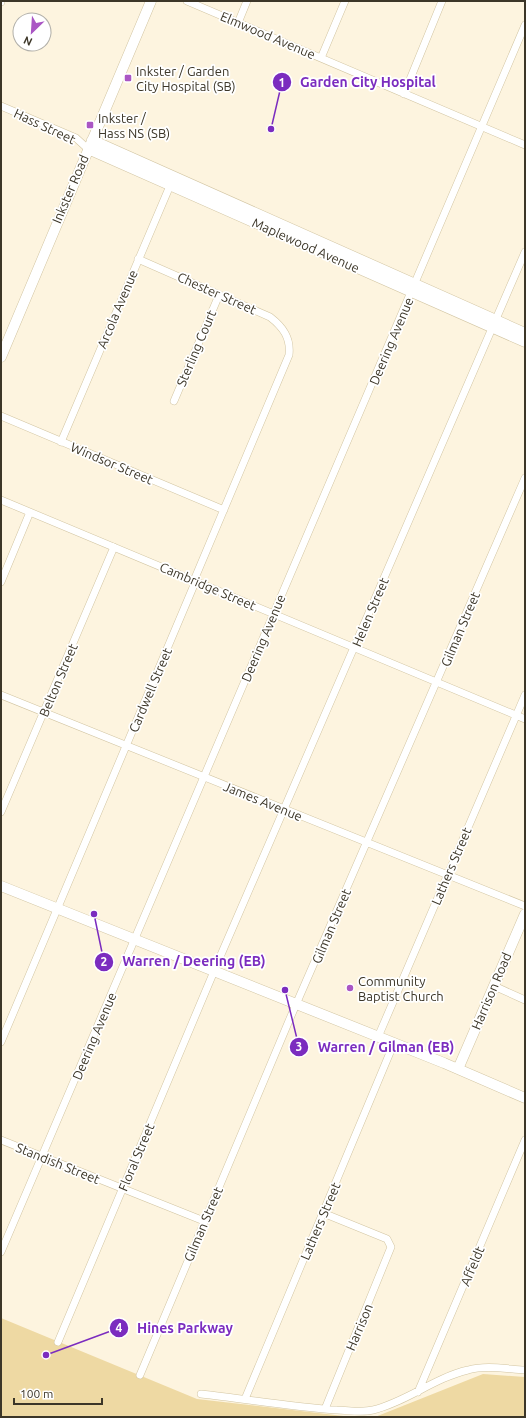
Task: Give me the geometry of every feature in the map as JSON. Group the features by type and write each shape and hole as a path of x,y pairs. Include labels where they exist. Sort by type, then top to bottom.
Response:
{"main road":[{"name":"Inkster Road","path":"1,357 151,1"},
{"name":"Maplewood Avenue","path":"90,144 494,324 525,342"},
{"name":"Maplewood Avenue","path":"494,324 525,333"},
{"path":"1,886 394,1043 525,1098"},
{"name":"Harrison Road","path":"458,1069 525,914"}],"street":[{"name":"Elmwood Avenue","path":"187,1 525,145"},
{"path":"238,23 247,1"},
{"path":"321,58 345,1"},
{"path":"404,94 442,1"},
{"name":"Deering Avenue","path":"1,1252 525,24"},
{"name":"Hass Street","path":"1,106 90,144"},
{"name":"Arcola Avenue","path":"61,442 172,181"},
{"name":"Helen Street","path":"214,971 525,252"},
{"name":"Chester Street","path":"138,259 270,317 282,327 287,337"},
{"name":"Sterling Court","path":"174,401 219,294"},
{"name":"Cardwell Street","path":"1,1042 286,363 289,350 287,337"},
{"name":"Windsor Street","path":"1,416 224,510"},
{"name":"Gilman Street","path":"140,1375 204,1221 525,478"},
{"name":"Cambridge Street","path":"1,500 525,719"},
{"path":"1,582 30,512"},
{"name":"Belton Street","path":"1,812 114,547"},
{"name":"Lathers Street","path":"378,1037 525,695"},
{"name":"James Avenue","path":"1,696 525,906"},
{"name":"Floral Street","path":"58,1342 214,971"},
{"path":"494,986 525,1000"},
{"name":"Lathers Street","path":"246,1399 394,1043"},
{"name":"Standish Street","path":"1,1140 204,1221"},
{"name":"Affeldt","path":"418,1392 525,1140"},
{"name":"Harrison","path":"323,1213 387,1239 391,1244 390,1253 325,1409"},
{"path":"201,1394 325,1409 370,1410 418,1392 469,1369 488,1367 524,1369"}],"shaded area":[{"path":"1,1318 197,1399 352,1417 1,1417"},
{"path":"483,1374 525,1377 525,1417 375,1417"}],"place":[{"name":"Inkster / Garden City Hospital (SB)","path":"128,78"},
{"name":"Inkster / Hass NS (SB)","path":"90,125"},
{"name":"Garden City Hospital","path":"271,129"},
{"name":"Warren / Deering (EB)","path":"94,914"},
{"name":"Community Baptist Church","path":"350,988"},
{"name":"Warren / Gilman (EB)","path":"285,990"},
{"name":"Hines Parkway","path":"46,1355"}]}
